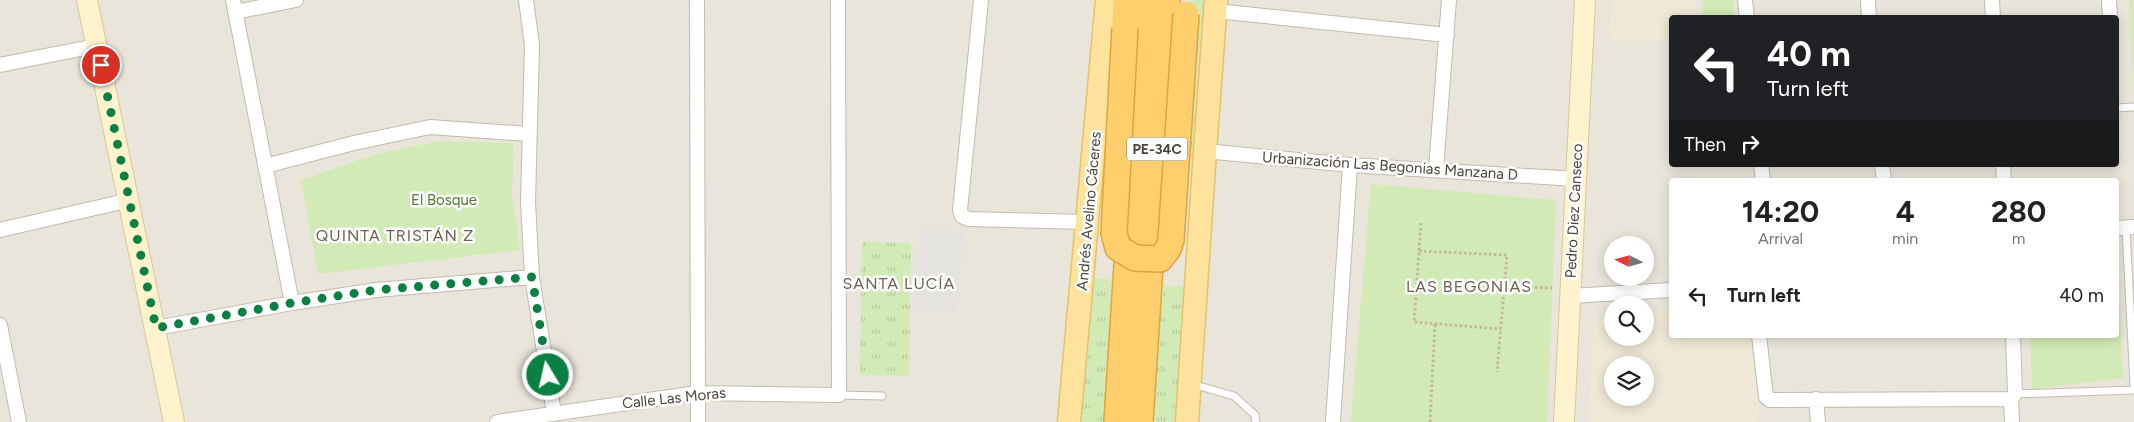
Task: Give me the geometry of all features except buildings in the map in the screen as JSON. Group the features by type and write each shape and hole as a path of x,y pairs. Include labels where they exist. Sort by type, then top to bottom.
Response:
{"highway":[{"path":"1126,0 1114,233 1118,248 1135,258 1160,259 1168,249 1171,240 1180,5"},
{"name":"PE-34C","path":"1117,422 1144,0"},
{"name":"PE-34C","path":"1140,422 1180,5"}],"main road":[{"name":"Andrés Avelino Cáceres","path":"1069,422 1107,0"},
{"path":"1187,422 1216,6"}],"street":[{"path":"88,0 174,422"},
{"path":"292,303 234,6 296,0"},
{"path":"526,0 532,45 528,134 528,202 532,277 554,413"},
{"path":"696,0 698,422"},
{"path":"838,0 839,395"},
{"path":"981,0 960,210 962,216 968,219 1088,222"},
{"path":"1436,169 1449,0"},
{"name":"Pedro Diez Canseco","path":"1564,422 1585,0"},
{"path":"1745,0 1747,15"},
{"path":"1868,0 1870,15"},
{"path":"1992,0 1993,15"},
{"path":"2110,0 2110,15"},
{"path":"1216,6 1447,35"},
{"path":"0,66 96,46"},
{"path":"265,166 354,143 430,127 528,134"},
{"name":"Urbanización Las Begonias Manzana D","path":"1205,151 1350,165 1576,179"},
{"path":"1333,422 1350,165"},
{"path":"0,230 130,200"},
{"path":"156,328 376,290 532,277"},
{"path":"1570,292 1669,290"},
{"path":"0,325 20,422"},
{"path":"1759,338 1767,399 2013,396"},
{"path":"2012,422 2013,338"},
{"name":"Calle Las Moras","path":"497,422 697,393 839,395"},
{"path":"1816,398 1818,422"}],"lane":[{"path":"2119,108 2134,107"},
{"path":"2125,228 2134,384"},
{"path":"1190,384 1234,396 1255,414 1256,422"},
{"path":"2013,396 2134,390"},
{"name":"Calle Las Moras","path":"839,395 882,396"}],"path":[{"path":"1421,223 1414,322 1501,329"},
{"path":"1419,250 1507,256 1497,372"},
{"path":"1505,286 1570,292"},
{"path":"1430,422 1435,324"}],"shaded area":[{"path":"0,0 2134,0 2134,422 0,422"},
{"path":"1612,0 1695,0 1695,15 1669,15 1669,40 1609,41"},
{"path":"921,228 964,232 956,313 913,309"},
{"path":"1669,309 1669,338 1756,338 1759,422 1588,422 1595,316 1604,315 1604,346 1654,346 1654,310"}],"green space":[{"path":"1193,0 1206,0 1195,158 1182,157"},
{"path":"1703,0 1733,0 1734,15 1703,15"},
{"path":"2129,0 2134,0 2133,97"},
{"name":"El Bosque","path":"439,141 514,143 512,194 520,250 318,274 301,180 377,154"},
{"path":"1371,184 1556,200 1547,422 1351,422"},
{"path":"862,242 911,243 909,376 860,375"},
{"path":"1094,278 1116,280 1105,422 1081,422"},
{"path":"1161,285 1185,287 1175,422 1152,422"},
{"path":"2119,291 2123,378 2032,389 2030,338 2119,338"}],"district":[{"name":"QUINTA TRISTÁN Z","path":"395,235"},
{"name":"SANTA LUCÍA","path":"899,283"},
{"name":"LAS BEGONIAS","path":"1469,286"}],"route":[{"path":"101,65 156,328 376,290 532,277 548,375"}]}
